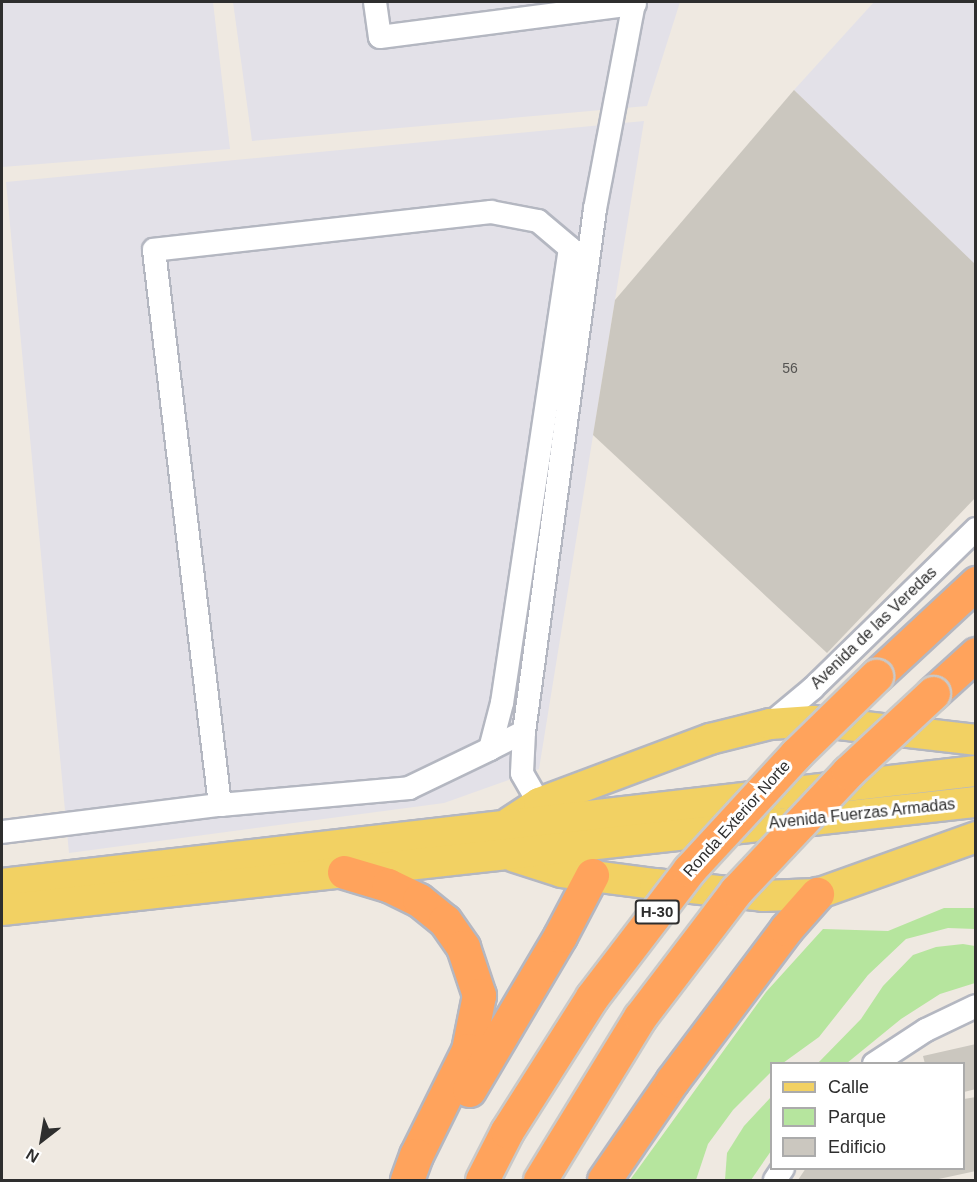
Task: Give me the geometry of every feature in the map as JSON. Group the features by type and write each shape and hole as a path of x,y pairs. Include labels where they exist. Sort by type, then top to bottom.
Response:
{"highway":[{"name":"Ronda Exterior Norte","path":"482,1180 507,1131 592,997 689,870 796,754 975,583"},
{"path":"540,1180 640,1017 736,891 848,772 975,654"},
{"path":"344,872 388,885 419,900 445,921 463,947 479,995 468,1050 416,1155 407,1180"},
{"path":"413,1180 560,936 592,875"},
{"path":"604,1180 680,1072 786,929 817,894"}],"main road":[{"path":"3,903 64,877 254,868 344,872 503,841 539,803 649,765 710,739 770,724 813,721 975,740"},
{"path":"922,732 966,767 966,803 924,855"},
{"path":"592,875 617,832 649,765"},
{"name":"Avenida Fuerzas Armadas","path":"617,832 966,767"},
{"name":"Avenida Fuerzas Armadas","path":"617,832 966,803"},
{"path":"3,903 254,868 503,841 617,832"},
{"path":"617,832 638,867 655,884"},
{"path":"503,841 562,872 763,896 817,894 975,837"}],"street":[{"path":"375,2 380,37 634,3 595,209 524,732 522,773 539,803"},
{"path":"220,805 154,250 491,212 538,221 570,248 502,703 490,748"},
{"name":"Avenida de las Veredas","path":"770,724 812,689 975,529"},
{"path":"2,832 220,805 409,788 524,732"},
{"path":"877,1062 926,1030 975,1006"}],"shaded area":[{"path":"2,2 213,2 230,149 2,167"},
{"path":"233,2 680,2 647,106 252,141"},
{"path":"874,2 975,2 975,265 794,90"},
{"path":"644,121 539,769 444,803 69,853 6,182"}],"green space":[{"path":"944,908 975,908 975,929 948,928 906,939 868,975 819,1037 784,1062 770,1062 770,1073 733,1110 708,1144 696,1180 630,1180 766,992 823,929 888,931"},
{"path":"963,944 975,946 975,983 940,994 901,1019 848,1062 819,1062 861,1019 883,986 913,955 936,947"},
{"path":"770,1098 770,1152 751,1180 725,1180 727,1153 744,1126"}],"building":[{"path":"794,90 976,265 976,497 827,653 593,435 615,300"},
{"path":"976,1044 976,1089 965,1092 965,1062 924,1062 923,1056"},
{"path":"976,1097 976,1171 934,1180 798,1180 805,1170 965,1170 965,1099"}]}
